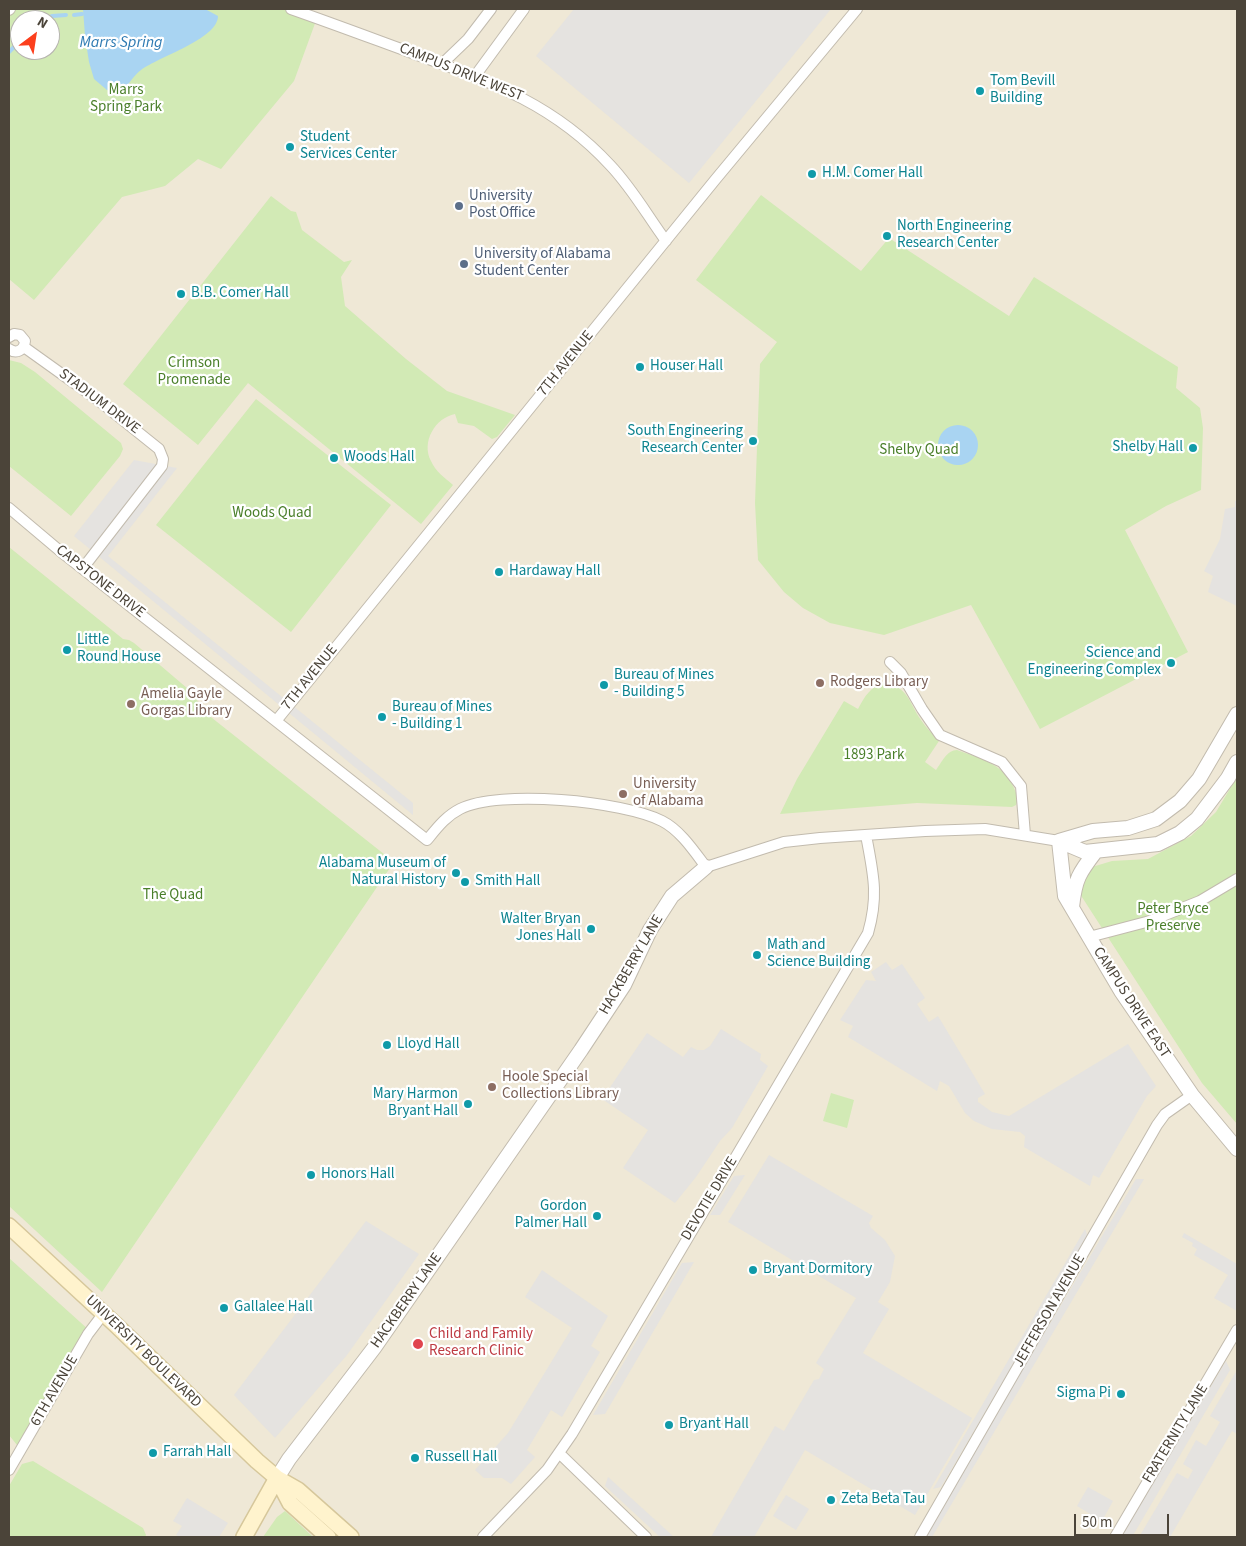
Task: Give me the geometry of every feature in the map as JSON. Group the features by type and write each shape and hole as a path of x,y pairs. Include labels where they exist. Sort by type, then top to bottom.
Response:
{"main road":[{"name":"UNIVERSITY BOULEVARD","path":"9,1226 104,1313 277,1478 298,1490 351,1537"},
{"name":"UNIVERSITY BOULEVARD","path":"277,1478 290,1503 328,1537"},
{"name":"HACKBERRY LANE","path":"244,1537 277,1478"}],"street":[{"name":"CAMPUS DRIVE WEST","path":"291,9 475,76 533,102 568,126 610,164 630,188 666,241"},
{"path":"443,64 468,39 491,9"},
{"path":"475,76 524,9"},
{"name":"7TH AVENUE","path":"276,721 857,9"},
{"name":"STADIUM DRIVE","path":"9,337 14,334 20,334 25,342 24,347 98,400 147,439 159,449 163,459 162,466 83,568"},
{"path":"9,349 17,352 24,347"},
{"name":"CAPSTONE DRIVE","path":"9,508 428,840 451,814 462,807 492,800 531,799 594,802 622,807 662,821 675,829 706,867"},
{"path":"890,662 901,672 922,709 940,735 1002,762 1020,786 1025,835"},
{"name":"HACKBERRY LANE","path":"1059,841 1093,831 1128,828 1156,819 1180,801 1199,779 1237,714"},
{"name":"HACKBERRY LANE","path":"277,1478 289,1459 374,1348 581,1050 624,985 650,930 672,896 706,867 784,842 925,831 985,829 1059,841 1085,852 1158,844 1180,833 1197,819 1228,778 1237,762"},
{"name":"DEVOTIE DRIVE","path":"483,1537 547,1470 559,1453 868,933 874,914 875,895 874,878 866,835"},
{"name":"CAMPUS DRIVE EAST","path":"1059,841 1065,896 1121,991 1192,1095 1237,1149"},
{"path":"1072,908 1074,886 1082,869 1096,851"},
{"path":"1089,937 1150,920 1200,901 1237,879"},
{"name":"JEFFERSON AVENUE","path":"920,1537 1157,1125 1165,1114 1192,1095"},
{"name":"6TH AVENUE","path":"9,1470 88,1334 104,1313"},
{"name":"FRATERNITY LANE","path":"1115,1537 1237,1330"},
{"path":"559,1453 646,1537"}],"shaded area":[{"name":"University of Alabama","path":"9,9 1237,9 1237,1537 9,1537"},
{"path":"574,9 831,9 689,183 536,56"},
{"path":"134,460 177,468 108,556 413,803 413,815 74,536"},
{"path":"1235,501 1237,501 1237,606 1208,592 1213,576 1204,571 1220,539 1225,509 1235,507"},
{"path":"886,962 892,970 902,964 925,998 917,1004 929,1022 938,1016 985,1094 978,1098 978,1102 992,1112 1009,1116 1128,1044 1156,1086 1147,1096 1099,1178 1093,1175 1090,1186 1024,1147 1025,1136 1020,1132 992,1129 974,1121 965,1113 949,1086 940,1081 937,1091 848,1037 853,1026 840,1020 866,980 876,981 871,972"},
{"path":"721,1029 761,1054 760,1060 768,1066 732,1128 720,1141 696,1177 675,1203 623,1168 648,1130 602,1099 647,1033 683,1057 691,1047 697,1050 704,1050 710,1046"},
{"path":"769,1155 873,1216 869,1223 871,1228 885,1240 895,1256 890,1282 878,1302 889,1309 863,1353 972,1418 915,1515 805,1450 754,1537 711,1537 775,1426 784,1431 814,1380 819,1379 824,1369 816,1363 856,1298 728,1222"},
{"path":"745,1175 720,1215 710,1215 734,1176"},
{"path":"1136,1179 1144,1179 932,1537 923,1537"},
{"path":"366,1221 419,1254 347,1355 275,1438 234,1395"},
{"path":"1085,1229 1088,1237 941,1487 933,1489"},
{"path":"1184,1233 1237,1264 1237,1311 1214,1298 1228,1275 1194,1255 1197,1249 1192,1246 1193,1243 1182,1237"},
{"path":"694,1262 605,1414 593,1415 682,1263"},
{"path":"542,1270 608,1316 591,1346 600,1352 562,1417 551,1410 527,1450 535,1457 511,1484 502,1478 484,1478 475,1470 508,1433 572,1328 525,1297"},
{"path":"1226,1361 1230,1370 1132,1537 1121,1537"},
{"path":"1237,1370 1237,1434 1232,1431 1170,1537 1139,1537 1177,1473 1188,1479 1193,1470 1183,1464 1196,1440 1206,1446 1220,1422 1210,1416"},
{"path":"608,1477 674,1537 660,1537 605,1486"},
{"path":"1088,1487 1113,1501 1102,1521 1077,1506"},
{"path":"786,1495 809,1509 796,1530 773,1516"},
{"path":"187,1498 228,1523 219,1537 180,1537 176,1535 182,1526 173,1521"}],"green space":[{"name":"Marrs Spring Park","path":"10,9 290,9 317,18 294,81 221,169 198,159 165,186 122,197 34,300 9,279"},
{"name":"Shelby Quad","path":"761,195 861,271 889,238 1009,316 1034,277 1178,367 1176,388 1200,408 1203,428 1201,490 1166,506 1125,530 1188,652 1040,729 971,605 884,635 830,623 803,608 784,592 758,560 755,503 760,364 777,342 696,280"},
{"name":"Crimson Promenade","path":"271,196 291,211 296,212 302,230 344,262 352,260 341,277 345,306 406,359 447,391 515,415 497,437 492,439 474,426 458,423 455,414 441,420 429,439 428,454 435,468 453,485 421,524 248,383 198,445 123,384"},
{"path":"9,360 21,363 35,372 121,443 123,449 120,456 71,516 9,466"},
{"name":"Woods Quad","path":"256,399 391,505 291,632 156,525"},
{"name":"The Quad","path":"9,547 123,639 134,643 194,694 201,708 207,714 394,862 102,1292 9,1206"},
{"name":"1893 Park","path":"884,683 898,688 907,696 923,723 939,741 925,762 936,770 950,752 957,750 989,762 1008,778 1016,793 1016,805 1012,807 917,803 780,814 797,779 844,701 858,709 868,693"},
{"name":"Peter Bryce Preserve","path":"1237,777 1237,1124 1202,1083 1080,894 1082,877 1092,867 1112,861 1148,859 1191,836 1216,812"},
{"path":"831,1093 854,1100 847,1128 823,1121"},
{"path":"9,1258 90,1331 21,1450 9,1435"},
{"path":"33,1461 143,1528 145,1537 9,1537 9,1486 22,1464"},
{"path":"285,1511 313,1537 263,1537 277,1517"}],"water":[{"name":"Marrs Spring","path":"83,9 205,9 218,16 215,24 198,40 141,70 123,91 107,90 94,79 89,62"},
{"path":"962,425 969,428 975,434 978,445 977,453 969,462 962,465 954,465 947,462 939,453 938,441 941,434 950,426"}],"waterway":[{"name":"Marrs Spring","path":"74,15 82,14"},
{"path":"60,15 66,15"}],"place":[{"name":"Tom Bevill Building","path":"980,91"},
{"name":"Student Services Center","path":"290,147"},
{"name":"H.M. Comer Hall","path":"812,174"},
{"name":"University Post Office","path":"459,206"},
{"name":"North Engineering Research Center","path":"887,236"},
{"name":"University of Alabama Student Center","path":"464,264"},
{"name":"B.B. Comer Hall","path":"181,294"},
{"name":"Houser Hall","path":"640,367"},
{"name":"South Engineering Research Center","path":"753,441"},
{"name":"Shelby Hall","path":"1193,448"},
{"name":"Woods Hall","path":"334,458"},
{"name":"Hardaway Hall","path":"499,572"},
{"name":"Little Round House","path":"67,650"},
{"name":"Science and Engineering Complex","path":"1171,663"},
{"name":"Rodgers Library","path":"820,683"},
{"name":"Bureau of Mines - Building 5","path":"604,685"},
{"name":"Amelia Gayle Gorgas Library","path":"131,704"},
{"name":"Bureau of Mines - Building 1","path":"382,717"},
{"name":"University of Alabama","path":"623,794"},
{"name":"Alabama Museum of Natural History","path":"456,873"},
{"name":"Smith Hall","path":"465,882"},
{"name":"Walter Bryan Jones Hall","path":"591,929"},
{"name":"Math and Science Building","path":"757,955"},
{"name":"Lloyd Hall","path":"387,1045"},
{"name":"Hoole Special Collections Library","path":"492,1087"},
{"name":"Mary Harmon Bryant Hall","path":"468,1104"},
{"name":"Honors Hall","path":"311,1175"},
{"name":"Gordon Palmer Hall","path":"597,1216"},
{"name":"Bryant Dormitory","path":"753,1270"},
{"name":"Gallalee Hall","path":"224,1308"},
{"name":"Child and Family Research Clinic","path":"418,1344"},
{"name":"Sigma Pi","path":"1121,1394"},
{"name":"Bryant Hall","path":"669,1425"},
{"name":"Farrah Hall","path":"153,1453"},
{"name":"Russell Hall","path":"415,1458"},
{"name":"Zeta Beta Tau","path":"831,1500"}]}
